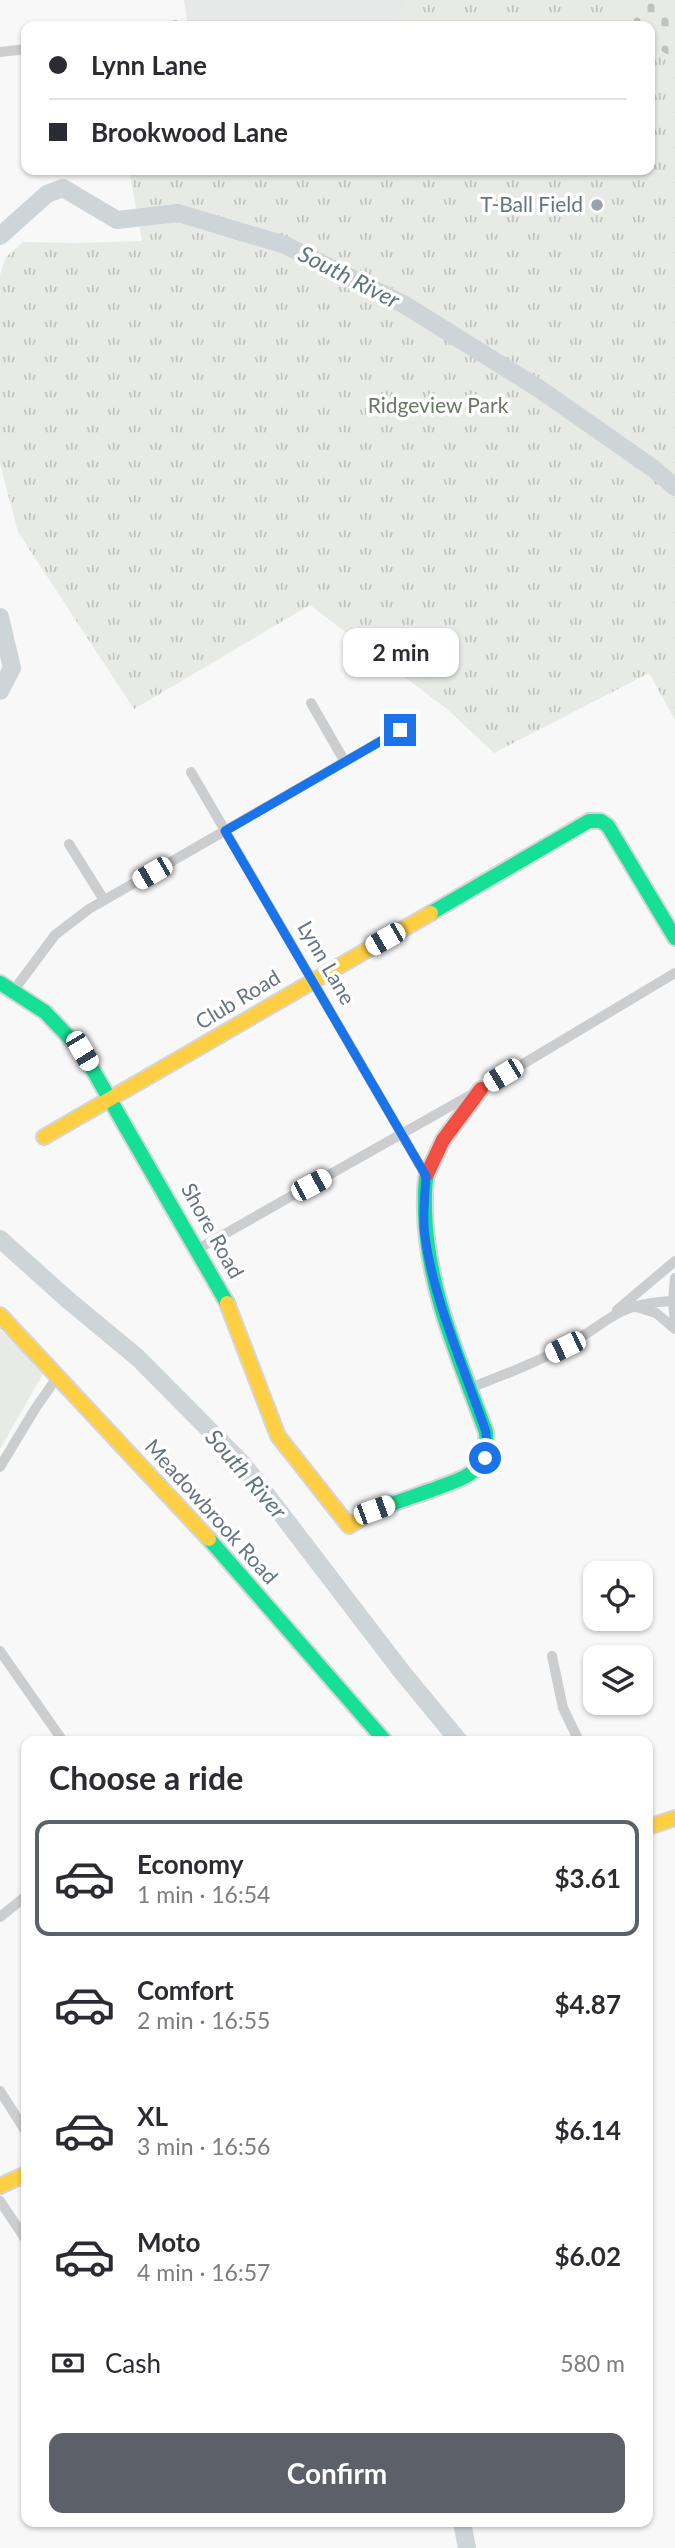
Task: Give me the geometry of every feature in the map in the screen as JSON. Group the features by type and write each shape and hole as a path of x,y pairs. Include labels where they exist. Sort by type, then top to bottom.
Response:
{"street":[{"path":"0,52 21,50"},
{"path":"311,703 345,762"},
{"path":"14,990 55,935 77,917 400,730"},
{"name":"Lynn Lane","path":"191,772 426,1176"},
{"name":"Club Road","path":"44,1137 589,821 601,821 608,826 675,938"},
{"path":"69,844 104,901"},
{"path":"198,1249 481,1089 675,973"},
{"name":"Shore Road","path":"0,983 39,1007 71,1037 110,1098 225,1298 238,1326 278,1437 349,1527 374,1510 467,1477 480,1466 487,1449 487,1438 470,1388"},
{"path":"481,1089 456,1120 437,1151 426,1176 424,1228 436,1287 470,1388 565,1347 613,1314 675,1261"},
{"path":"675,1278 675,1324"},
{"path":"613,1314 632,1306 674,1301"},
{"path":"632,1306 656,1313 675,1329"},
{"name":"Meadowbrook Road","path":"0,1315 210,1540 381,1736"},
{"path":"0,1468 58,1376"},
{"path":"0,1651 60,1736"},
{"path":"552,1656 563,1708 577,1736"},
{"path":"653,1825 675,1818"},
{"path":"0,1917 21,1900"},
{"path":"0,2091 21,2124"},
{"path":"0,2186 21,2176"},
{"path":"0,2201 21,2232"}],"shaded area":[{"path":"184,0 410,0 392,21 187,21"}],"green space":[{"path":"410,0 621,0 636,15 633,21 392,21"},
{"path":"621,0 675,0 675,59 661,51 655,58 655,21 633,21 636,15"},
{"name":"Ridgeview Park","path":"661,51 675,59 675,720 649,673 494,753 448,710 310,605 134,709 18,532 0,464 0,275 6,257 23,242 142,241 130,175 655,175 655,59"},
{"path":"0,1330 44,1372 0,1449"}],"waterway":[{"name":"South River","path":"0,236 47,194 63,188 117,220 178,213 285,245 405,305 538,388 654,469 675,487"},
{"name":"South River","path":"0,617 12,668 0,691"},
{"name":"South River","path":"0,1239 138,1358 243,1464 402,1672 455,1736"},
{"name":"South River","path":"463,2527 467,2548"}],"traffic: fast":[{"path":"431,913 589,821 601,821 608,826 675,938"},
{"path":"0,983 45,1012 82,1051 227,1303"},
{"path":"389,1505 467,1476 480,1464 486,1445 486,1432 438,1297 427,1241 427,1174"},
{"path":"209,1539 381,1736"}],"traffic: slow":[{"path":"44,1137 431,913"},
{"path":"227,1303 278,1436 349,1526 389,1505"},
{"path":"0,1315 209,1539"},
{"path":"653,1825 675,1818"},
{"path":"0,2186 21,2176"}],"traffic: jam":[{"path":"427,1174 443,1140 481,1089"}],"place":[{"name":"T-Ball Field","path":"597,205"}],"route":[{"path":"400,730 225,831 426,1176 424,1228 428,1256 436,1287 486,1432 485,1458"}]}
